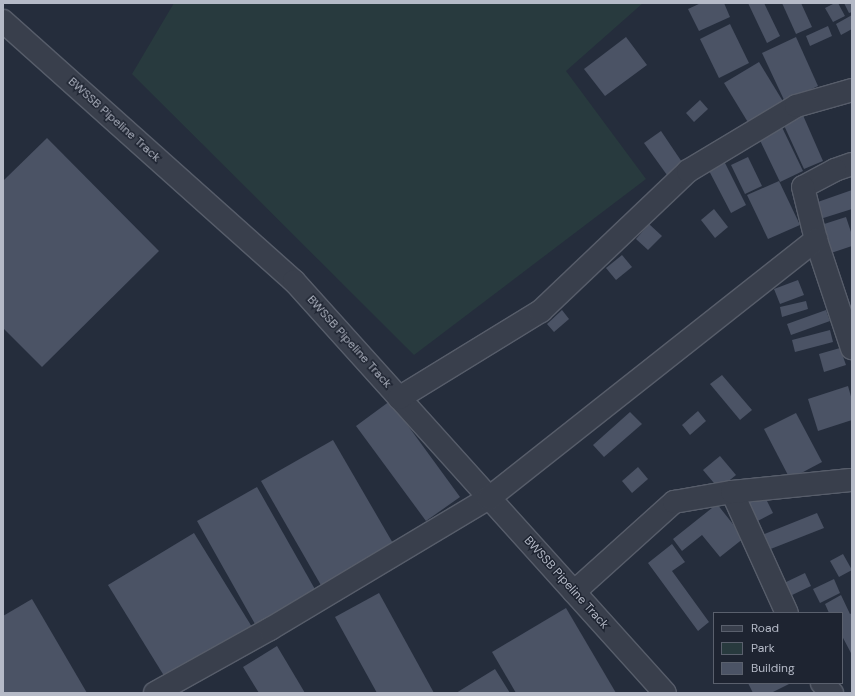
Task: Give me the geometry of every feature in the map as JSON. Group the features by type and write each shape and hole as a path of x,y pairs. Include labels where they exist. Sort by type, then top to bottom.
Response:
{"street":[{"name":"BWSSB Pipeline Track","path":"3,21 294,281 665,693"},
{"path":"399,398 541,311 688,171 796,106 852,90"},
{"path":"852,164 835,170 802,187 816,240 852,348"},
{"path":"155,693 270,629 489,498 816,240"},
{"path":"574,592 674,502 732,492 851,481"},
{"path":"732,492 787,612"},
{"path":"823,684 832,693"}],"green space":[{"path":"174,3 643,3 566,71 646,179 414,355 132,74"}],"building":[{"path":"701,3 724,3 730,17 699,31 688,9"},
{"path":"748,3 764,3 780,36 767,43"},
{"path":"782,3 801,3 812,27 796,34"},
{"path":"838,3 845,16 833,22 825,8"},
{"path":"844,3 852,3 852,12 849,13"},
{"path":"852,15 852,29 841,35 836,24"},
{"path":"730,24 749,63 719,78 700,39"},
{"path":"828,26 832,36 810,46 806,36"},
{"path":"626,37 647,65 605,96 584,69"},
{"path":"796,37 818,86 785,102 762,53"},
{"path":"759,62 784,103 749,124 724,83"},
{"path":"700,100 708,109 694,122 686,113"},
{"path":"802,113 823,161 804,169 782,121"},
{"path":"779,121 803,171 780,182 756,132"},
{"path":"661,131 688,171 672,182 644,143"},
{"path":"47,138 159,251 42,367 3,328 3,181"},
{"path":"722,157 746,205 731,213 706,165"},
{"path":"748,157 762,186 745,194 731,165"},
{"path":"779,181 800,225 768,239 747,195"},
{"path":"852,190 852,209 817,220 812,204"},
{"path":"714,209 728,227 715,238 701,220"},
{"path":"846,217 852,235 852,246 831,253 821,225"},
{"path":"649,224 662,236 648,250 636,239"},
{"path":"622,255 632,267 616,280 606,268"},
{"path":"798,280 804,295 780,304 774,289"},
{"path":"806,301 808,309 782,317 780,307"},
{"path":"562,310 569,319 554,332 547,324"},
{"path":"826,310 830,321 791,335 787,324"},
{"path":"830,330 833,342 795,352 792,340"},
{"path":"840,348 846,365 824,372 819,354"},
{"path":"722,375 752,410 740,420 710,384"},
{"path":"848,386 852,400 852,420 818,431 808,399"},
{"path":"390,401 460,497 426,521 356,426"},
{"path":"698,411 706,421 690,435 682,425"},
{"path":"630,412 642,424 604,457 593,445"},
{"path":"796,413 822,462 790,479 764,429"},
{"path":"333,440 394,545 322,587 261,481"},
{"path":"720,456 736,475 719,489 703,470"},
{"path":"638,467 648,479 632,493 622,481"},
{"path":"257,487 316,591 255,624 197,521"},
{"path":"763,493 773,513 750,525 740,505"},
{"path":"717,504 744,538 720,557 702,535 682,551 673,539"},
{"path":"817,513 824,528 763,552 757,537"},
{"path":"194,533 252,627 166,679 108,585"},
{"path":"672,544 685,562 672,571 709,622 698,631 648,563"},
{"path":"843,554 852,570 839,577 830,561"},
{"path":"805,573 811,586 790,596 784,583"},
{"path":"834,579 840,593 820,603 813,589"},
{"path":"379,593 434,693 377,693 335,617"},
{"path":"841,595 850,614 852,613 852,655 843,638 843,612 829,612 825,604"},
{"path":"32,599 87,693 3,693 3,616"},
{"path":"566,608 616,693 516,693 492,652"},
{"path":"277,646 305,693 259,693 243,667"},
{"path":"495,669 510,693 456,693"},
{"path":"748,684 789,684 771,693 753,693"}]}
